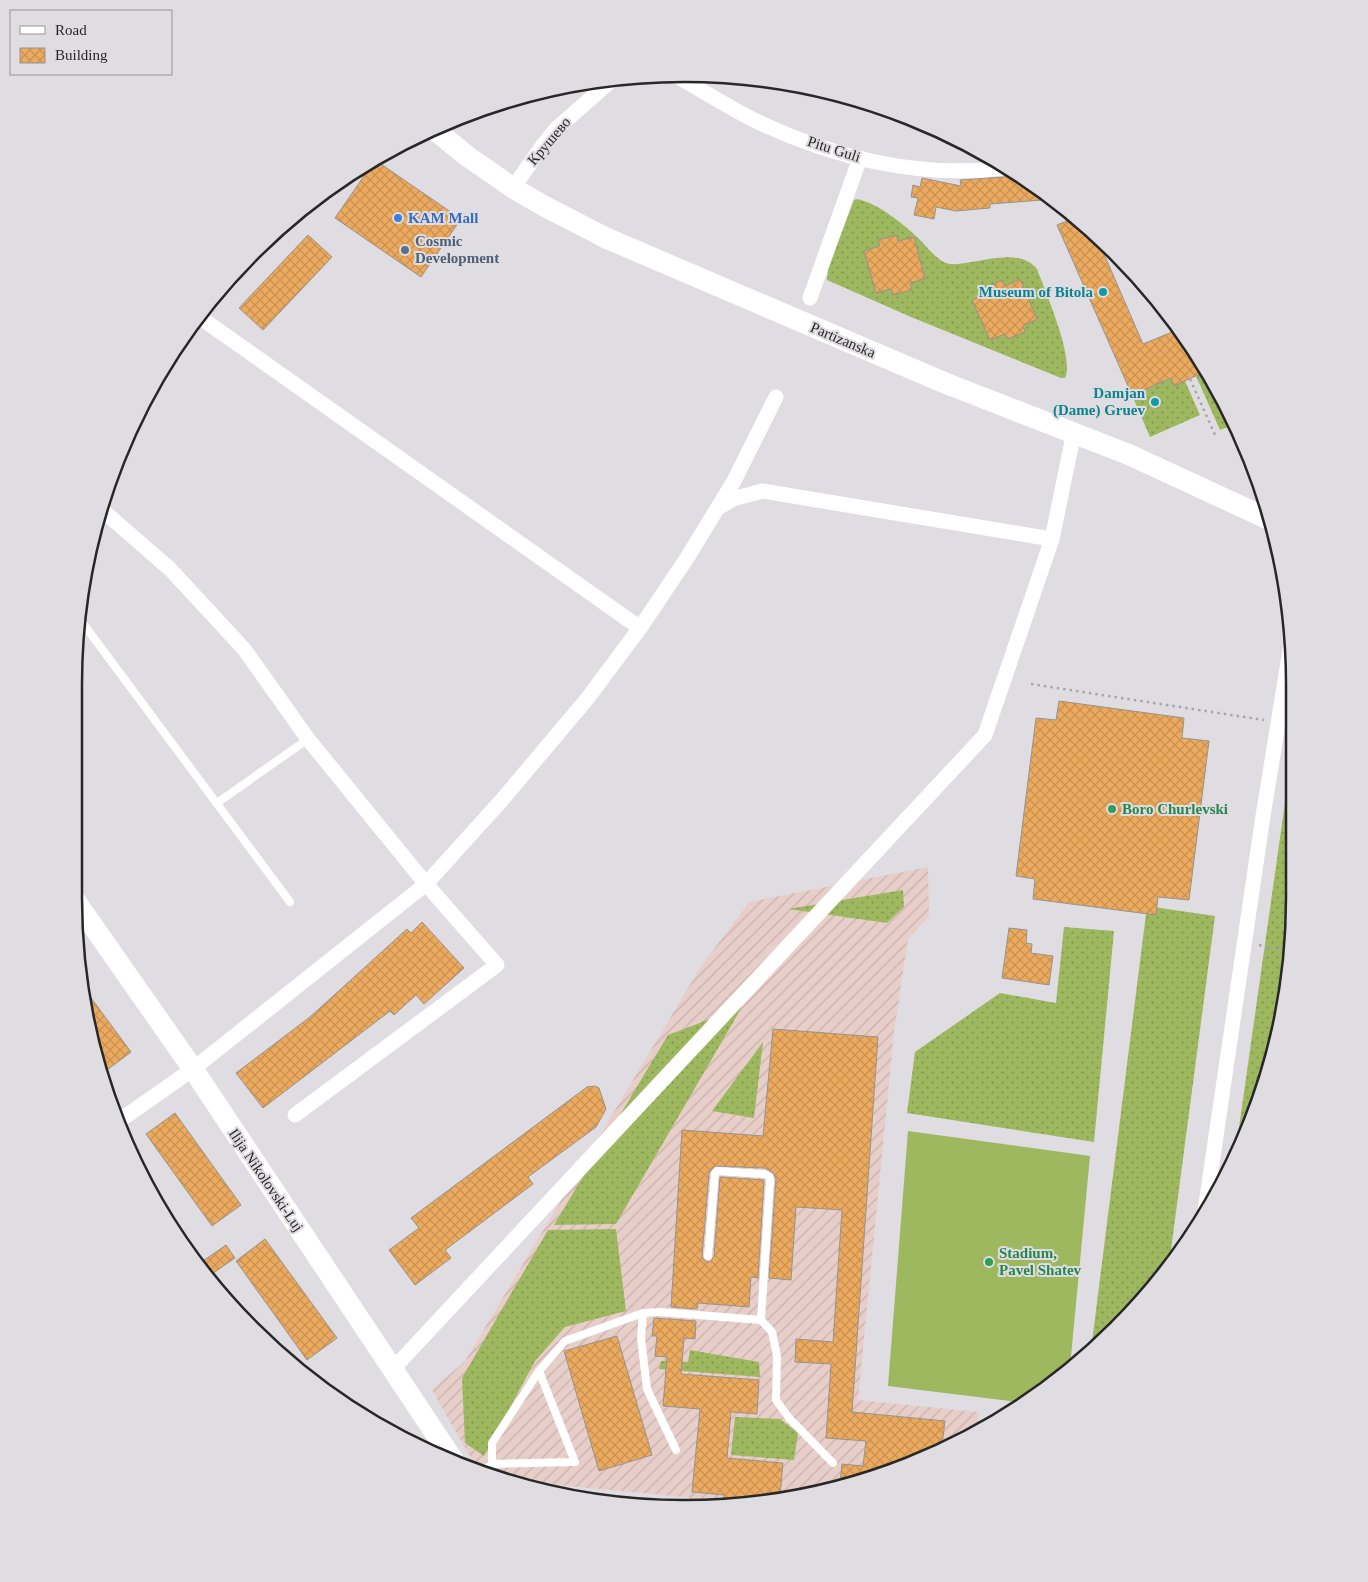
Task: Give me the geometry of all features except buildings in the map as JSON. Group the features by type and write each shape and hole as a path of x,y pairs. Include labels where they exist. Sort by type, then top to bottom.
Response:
{"street":[{"name":"Pitu Guli","path":"689,82 754,120 790,135 860,158 882,164 958,172 994,169"},
{"name":"Крушево","path":"513,188 556,129 602,88"},
{"name":"Partizanska","path":"440,134 467,156 513,188 572,221 646,255 945,383 1074,432 1182,478 1261,515"},
{"path":"810,298 860,158"},
{"path":"205,321 640,628"},
{"path":"124,1117 193,1069 426,884 502,801 587,699 640,628 687,558 734,481 776,397"},
{"path":"393,1369 985,735 1052,539 1074,432"},
{"path":"717,509 733,499 762,491 1052,539"},
{"path":"107,514 170,569 244,649 308,739 426,884 497,965 295,1115"},
{"path":"1209,1192 1286,676"},
{"name":"Ilija Nikolovski-Luj","path":"83,912 193,1069 447,1451"}],"lane":[{"path":"86,627 290,902"},
{"path":"217,803 308,739"},
{"path":"708,1256 714,1173 717,1171 764,1174 769,1176 761,1320"},
{"path":"643,1312 641,1338 648,1389 676,1450"},
{"path":"492,1464 492,1443 539,1371 565,1341 643,1312 660,1312 761,1320 772,1332 777,1356 776,1400 789,1418 833,1464"},
{"path":"488,1467 492,1464 575,1462 539,1371"}],"path":[{"path":"1190,379 1216,437"},
{"path":"1031,684 1278,722"},
{"path":"1245,942 1283,951"}],"shaded area":[{"path":"928,867 929,917 908,939 894,1032 858,1400 979,1412 978,1422 914,1454 840,1479 801,1488 723,1498 703,1499 551,1484 472,1461 432,1390 465,1361 700,968 749,902"}],"green space":[{"path":"857,199 874,205 891,215 914,234 935,256 946,263 958,264 1004,257 1022,259 1037,269 1063,341 1067,369 1065,378 911,317 827,280 828,269 854,200"},
{"path":"1199,374 1205,383 1227,427 1220,430 1196,376"},
{"path":"1171,378 1174,385 1185,381 1200,415 1150,437 1132,395"},
{"path":"1286,795 1286,898 1280,977 1265,1054 1254,1091 1239,1131"},
{"path":"903,890 904,907 887,923 788,909"},
{"path":"1147,906 1215,916 1171,1250 1136,1295 1092,1339"},
{"path":"1064,927 1114,931 1094,1142 907,1113 915,1052 1000,993 1056,1003"},
{"path":"742,1007 616,1224 554,1225 668,1035"},
{"path":"763,1042 754,1118 712,1111"},
{"name":"Stadium, Pavel Shatev","path":"908,1131 1090,1156 1071,1358 1013,1401 888,1386"},
{"path":"616,1229 626,1311 565,1327 535,1361 484,1456 465,1443 462,1378 548,1230"},
{"path":"690,1350 759,1362 760,1377 659,1369 661,1361 688,1362"},
{"path":"735,1417 780,1419 798,1433 794,1460 731,1455"}],"place":[{"name":"KAM Mall","path":"398,218"},
{"name":"Cosmic Development","path":"405,250"},
{"name":"Museum of Bitola","path":"1103,292"},
{"name":"Damjan (Dame) Gruev","path":"1155,402"},
{"name":"Boro Churlevski","path":"1112,809"},
{"name":"Stadium, Pavel Shatev","path":"989,1262"}]}
